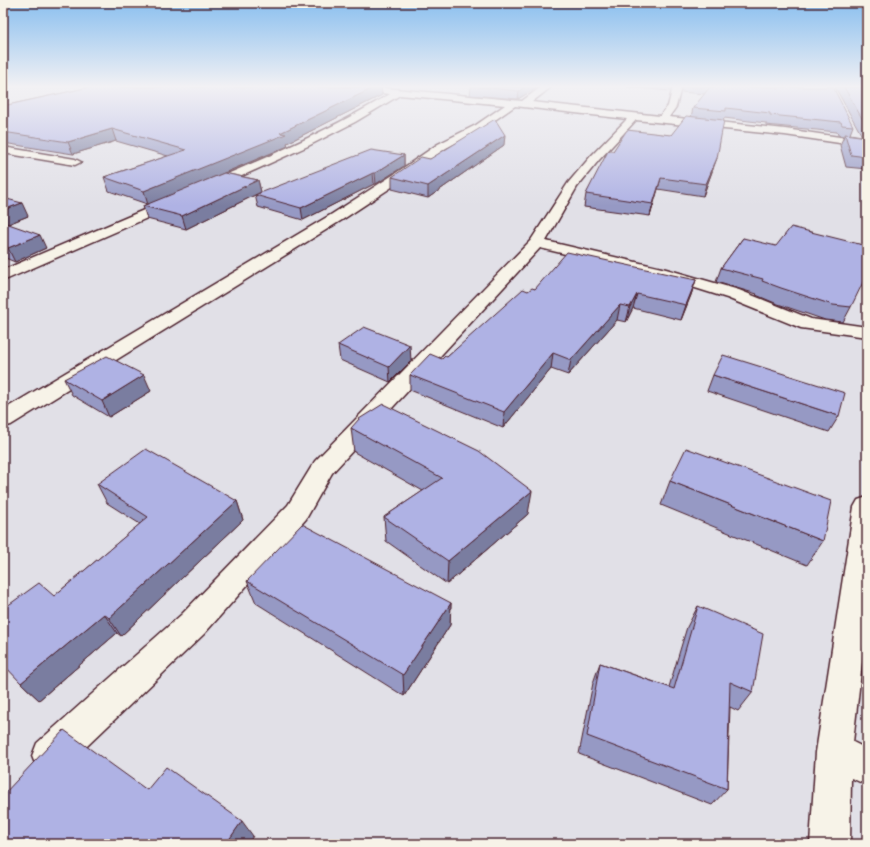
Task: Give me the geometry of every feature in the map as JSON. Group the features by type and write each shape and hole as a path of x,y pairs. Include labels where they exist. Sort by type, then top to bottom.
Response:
{"street":[{"path":"3,276 279,157 340,127"},
{"path":"3,420 337,217 397,178 442,146 480,127"},
{"path":"32,772 193,624 298,512 323,467 537,243 572,186 595,158 625,127"},
{"path":"723,127 860,140"},
{"path":"3,150 75,162"},
{"path":"537,243 606,258 660,272 733,294 807,324 867,332"},
{"path":"830,844 834,752 867,507"},
{"path":"834,752 867,767"}],"building":[{"path":"3,127 293,127 280,133 286,134 144,191 104,177 186,150 112,129 68,142 3,132"},
{"path":"483,127 500,127 505,135 428,186 392,177 421,157 430,159"},
{"path":"678,127 723,127 717,158 706,184 661,178 653,204 586,194 608,151 613,151 627,130 671,135"},
{"path":"845,134 867,137 867,157 851,155"},
{"path":"371,150 404,155 375,173 301,208 255,195"},
{"path":"224,173 258,180 182,216 143,206"},
{"path":"3,198 22,203 3,210"},
{"path":"3,222 40,235 8,248 3,246"},
{"path":"791,227 867,246 867,274 851,307 833,305 762,281 763,279 721,268 743,238 776,246"},
{"path":"567,252 696,280 686,305 637,294 630,307 620,305 571,360 553,353 504,412 410,375 430,354 442,359 445,356 447,357 523,289 528,291 532,288 535,289"},
{"path":"364,327 410,345 389,367 338,345"},
{"path":"723,355 845,393 839,416 713,375"},
{"path":"107,356 144,375 102,401 64,379"},
{"path":"383,404 479,451 532,491 448,561 384,517 442,478 351,428 359,419"},
{"path":"686,448 831,501 823,541 670,481"},
{"path":"146,449 237,501 109,618 104,614 21,683 3,664 3,609 39,583 54,596 148,517 97,484"},
{"path":"302,524 451,603 403,675 247,581"},
{"path":"698,606 763,634 753,692 730,682 727,789 587,736 600,663 674,689"},
{"path":"64,730 147,790 166,767 242,821 226,844 3,844 3,795"}]}
